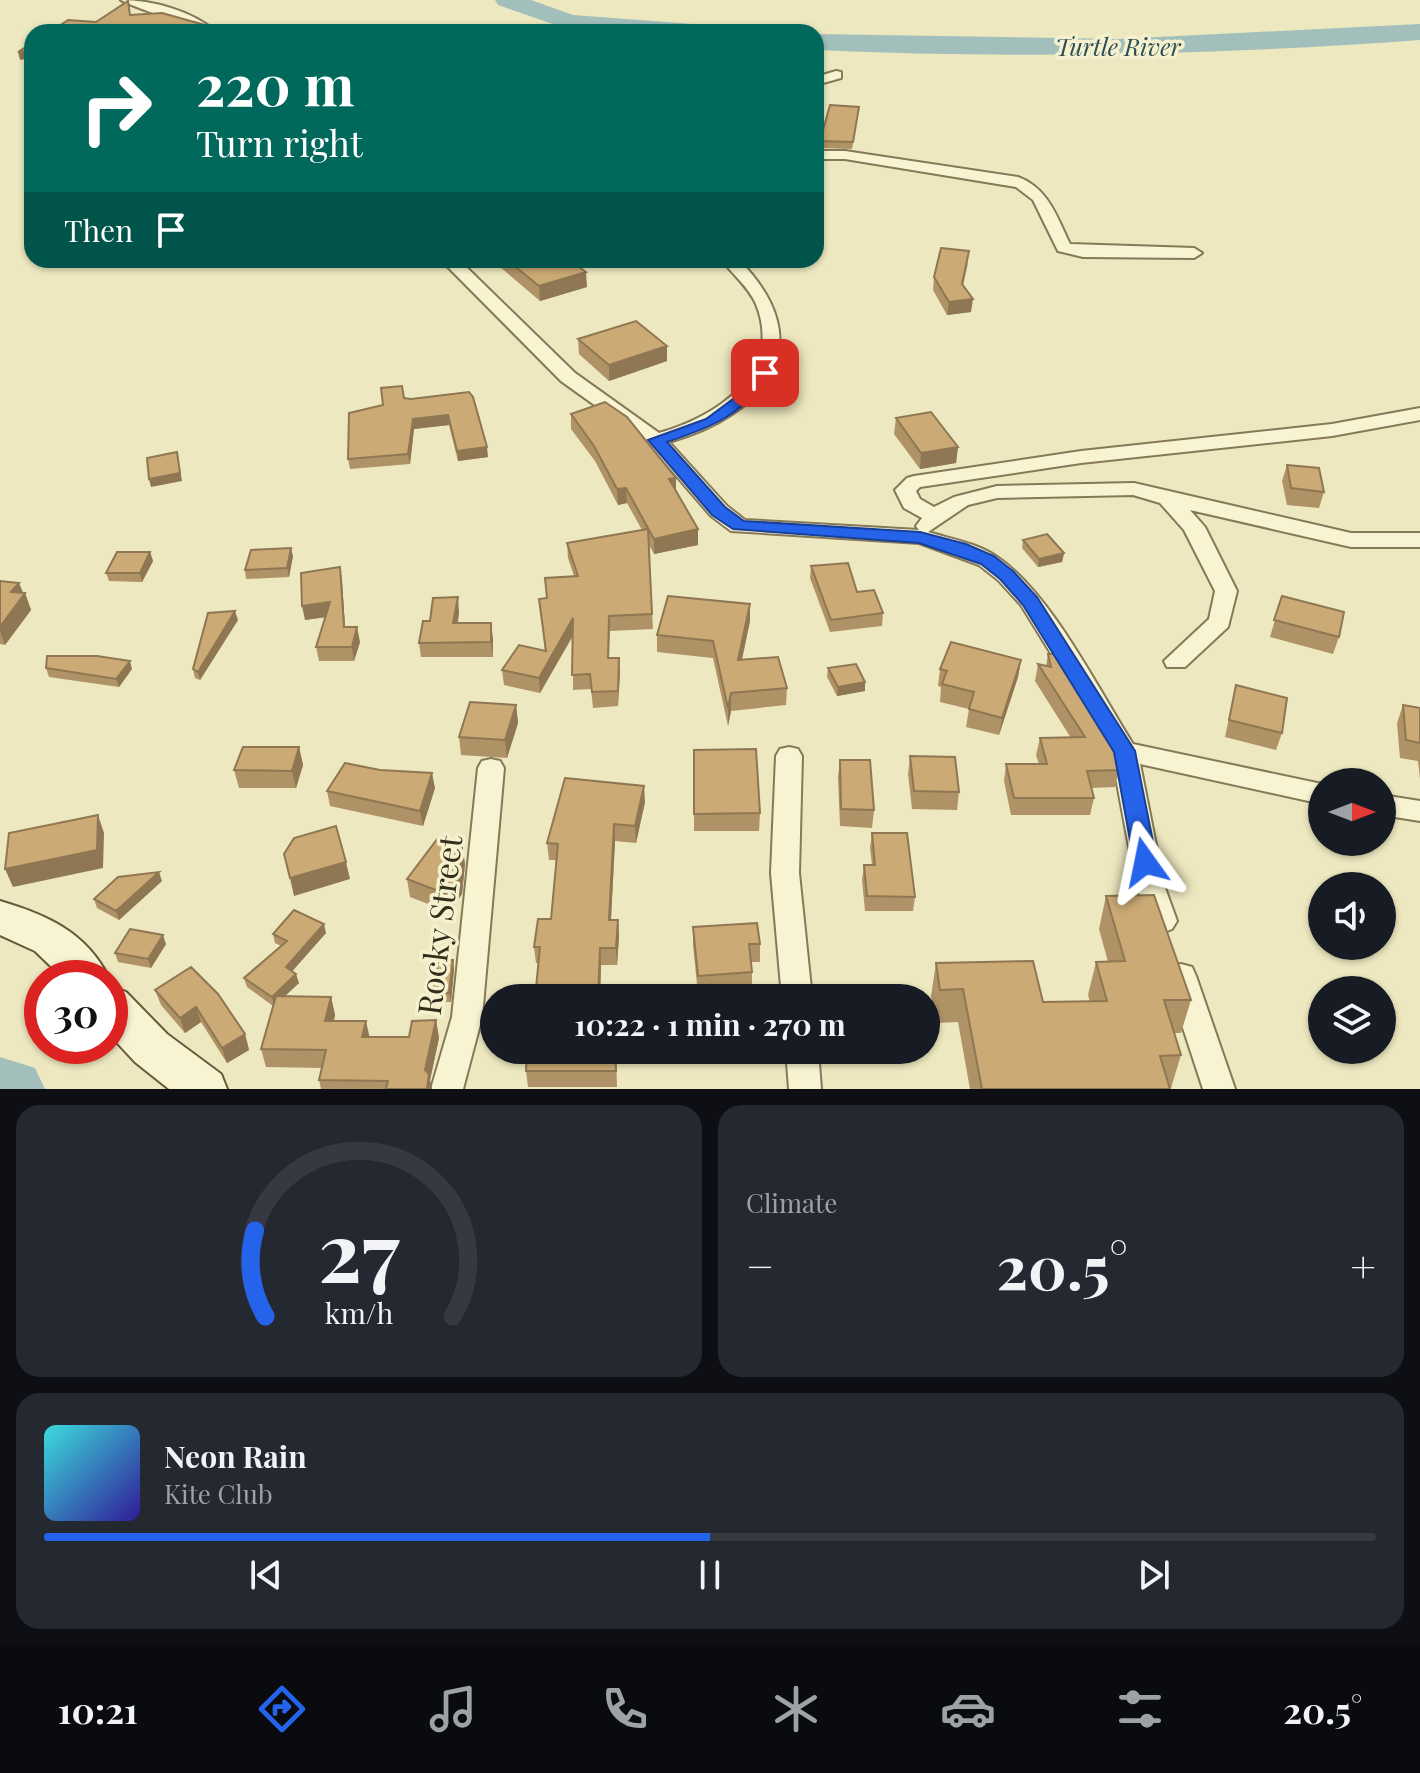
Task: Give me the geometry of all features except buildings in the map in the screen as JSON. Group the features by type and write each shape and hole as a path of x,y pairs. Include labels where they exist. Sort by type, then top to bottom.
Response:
{"street":[{"path":"127,0 180,16 195,24"},
{"path":"824,79 836,75"},
{"path":"824,155 845,155 969,175 986,174 1009,181 1034,191 1064,248 1083,252 1194,253"},
{"path":"457,268 568,377 656,440 719,511 739,526 920,537 960,548 987,560 1006,575 1030,601 1124,751 1150,885 1219,1089"},
{"path":"656,440 712,422 739,402 765,373 775,335 764,298 737,268"},
{"path":"934,516 912,503 905,490 914,482 1081,457 1332,430 1420,414"},
{"path":"920,537 934,516 961,501 997,492 1134,489 1351,540 1420,540"},
{"path":"1167,499 1194,527 1226,591 1220,622 1176,661"},
{"path":"1124,751 1246,781 1308,792"},
{"path":"789,756 785,873 796,984"},
{"name":"Rocky Street","path":"447,1089 467,1017 491,768"},
{"path":"1396,807 1420,811"},
{"path":"0,918 52,938 76,960"},
{"path":"128,1024 151,1048 204,1089"},
{"path":"803,1064 805,1089"}],"waterway":[{"name":"Turtle River","path":"507,0 570,22 594,24"},
{"name":"Turtle River","path":"824,42 967,47 1118,47 1269,42 1420,32"},
{"path":"0,1087 11,1089"}],"route":[{"path":"765,373 739,402 712,422 656,440 719,511 739,526 920,537 960,548 987,560 1006,575 1030,601 1124,751 1145,862"}]}
